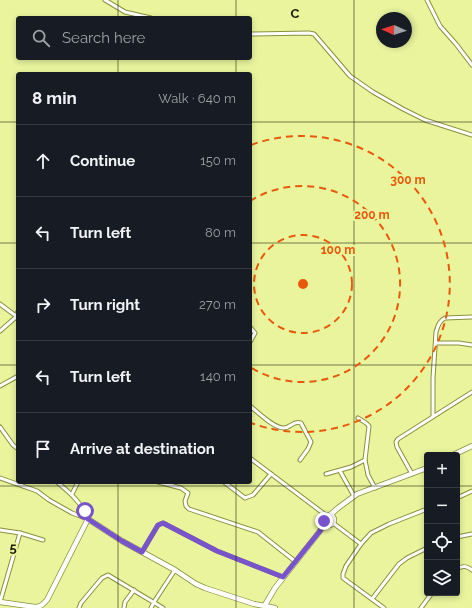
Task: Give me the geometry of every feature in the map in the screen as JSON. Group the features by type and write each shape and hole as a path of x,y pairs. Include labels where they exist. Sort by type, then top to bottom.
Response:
{"street":[{"path":"104,0 125,12 142,16"},
{"path":"427,0 440,26 472,65"},
{"path":"252,34 314,34 350,76 373,92 425,120 472,135"},
{"path":"0,304 16,316 0,331"},
{"path":"433,416 433,378 436,332 441,320 445,318 472,317"},
{"path":"252,329 255,333 252,338"},
{"path":"436,343 459,343 472,345"},
{"path":"0,386 16,377"},
{"path":"412,474 397,447 396,442 401,436 472,392"},
{"path":"252,408 270,423 278,427 284,428 295,422 301,423 311,442 300,460"},
{"path":"358,418 368,426 365,460 368,475 375,488"},
{"path":"0,427 16,447"},
{"path":"459,452 472,446"},
{"path":"252,460 360,544"},
{"path":"326,474 340,471 365,460"},
{"path":"265,605 283,577 338,508 354,496 424,469"},
{"path":"340,471 354,496"},
{"path":"227,484 245,498 253,495 270,474"},
{"path":"0,478 16,484"},
{"path":"17,484 37,491 49,500 72,513 88,519 122,541 204,588 253,606 265,605 275,608"},
{"path":"20,533 0,602 11,606 45,606 88,519 85,511 72,494 60,484"},
{"path":"72,494 77,484"},
{"path":"166,484 181,488 188,493 185,502 189,509 258,532 296,562"},
{"path":"460,497 472,491"},
{"path":"384,608 343,576 346,566 360,544 371,533 424,510"},
{"path":"142,552 158,525 163,523 217,551 283,577"},
{"path":"0,530 20,533 43,540"},
{"path":"460,536 472,534"},
{"path":"372,599 399,564 424,550"},
{"path":"460,567 465,566 472,570"},
{"path":"152,608 154,602 175,570"},
{"path":"79,608 81,603 102,578 108,575 163,608"},
{"path":"124,608 125,602 134,590"},
{"path":"421,608 430,596"}],"route":[{"path":"85,511 88,519 142,552 158,525 163,523 217,551 283,577 320,531 325,523 324,521"}]}
